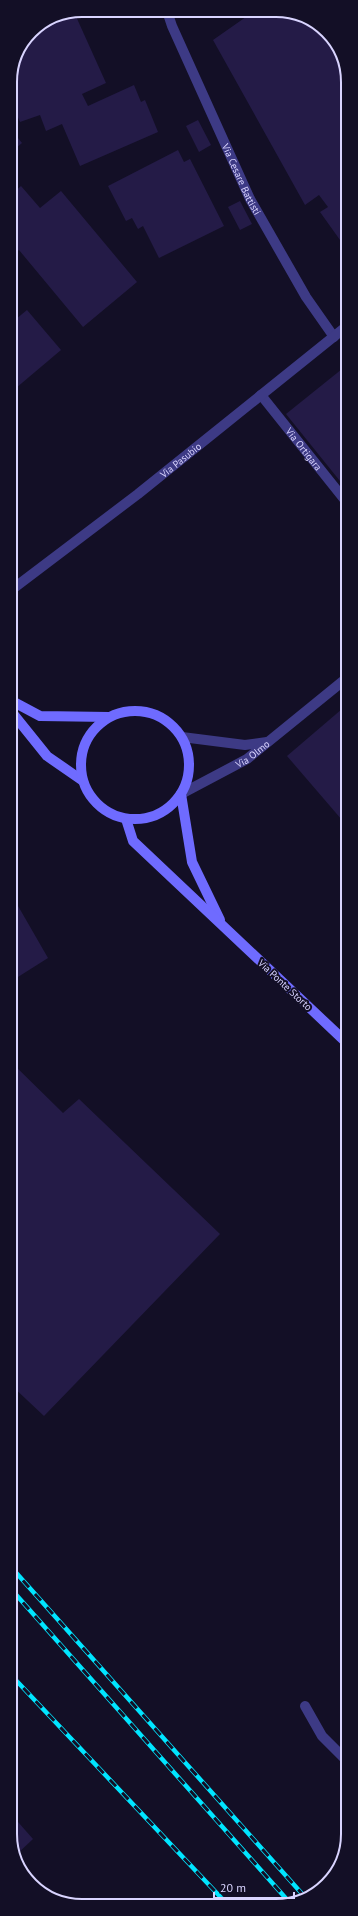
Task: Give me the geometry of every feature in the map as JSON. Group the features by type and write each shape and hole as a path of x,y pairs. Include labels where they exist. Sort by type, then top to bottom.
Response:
{"main road":[{"name":"Via Ponte Storto","path":"17,704 40,716 109,717 125,712 142,711 158,715 171,724 182,737 188,751 190,766 187,780 181,794 160,814 143,819 126,819 111,815 99,806 89,795 83,781 80,763 85,745 94,729 109,717"},
{"name":"Via Ponte Storto","path":"17,719 47,756 83,781"},
{"name":"Via Ponte Storto","path":"181,794 192,862 223,926"},
{"name":"Via Ponte Storto","path":"126,819 133,841 341,1037"}],"street":[{"name":"Via Cesare Battisti","path":"169,17 250,199 306,297 334,337"},
{"name":"Via Pasubio","path":"17,586 138,494 341,332"},
{"name":"Via Ortigara","path":"260,395 341,495"},
{"path":"267,742 341,683"},
{"name":"Via Olmo","path":"182,737 245,745 267,742"},
{"name":"Via Olmo","path":"181,794 247,759 267,742"},
{"path":"305,1706 322,1736 341,1755"}],"building":[{"path":"76,17 106,83 82,94 88,106 134,85 141,102 145,100 158,132 80,166 62,124 46,131 40,115 20,122 17,115 17,78 22,57 36,36 46,28 57,22"},
{"path":"246,17 276,17 289,18 301,22 316,30 328,42 338,61 341,82 340,240 320,212 328,207 319,195 305,205 213,40"},
{"path":"198,120 211,145 199,152 186,126"},
{"path":"17,137 22,143 17,147"},
{"path":"178,150 184,162 190,159 224,226 159,258 143,226 138,229 132,218 126,221 108,186"},
{"path":"21,186 40,208 61,191 137,282 83,327 19,250 17,252 17,190"},
{"path":"240,201 252,224 240,230 228,207"},
{"path":"27,310 61,350 17,387 17,318"},
{"path":"341,370 341,482 286,414"},
{"path":"341,710 341,819 287,756"},
{"path":"17,904 48,958 17,978"},
{"path":"17,1068 63,1113 79,1099 220,1234 44,1416 17,1391"},
{"path":"17,1821 33,1839 19,1852"}],"railway":[{"path":"17,1574 302,1894"},
{"path":"17,1596 285,1898"},
{"path":"17,1681 222,1899"}]}
